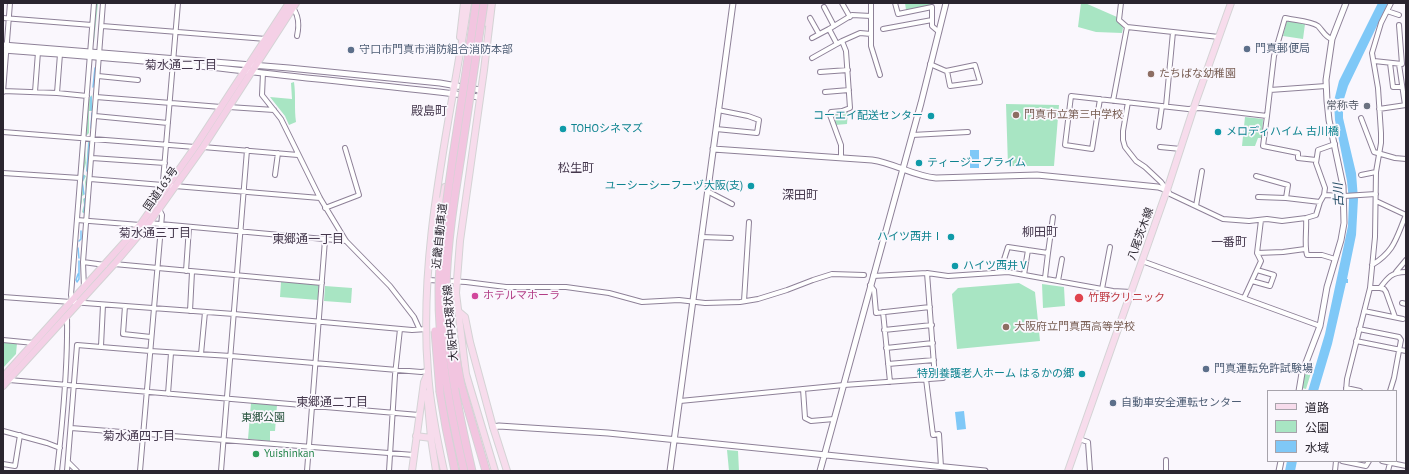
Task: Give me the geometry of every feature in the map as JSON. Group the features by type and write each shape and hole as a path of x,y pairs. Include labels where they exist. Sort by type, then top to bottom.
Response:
{"highway":[{"name":"近畿自動車道","path":"464,471 446,385 441,347 439,288 440,259 447,197 476,3"},
{"name":"近畿自動車道","path":"472,471 458,407 449,344 446,289 456,190 484,3"},
{"name":"国道163号","path":"6,379 67,315 84,288 140,225 195,147 246,68 290,4"},
{"name":"国道163号","path":"3,386 6,379 34,343 114,264 150,223 229,108 252,72 290,4"},
{"path":"447,197 437,259 435,320 440,392 455,471"},
{"path":"448,259 449,316 454,350 461,385 486,471"}],"main road":[{"path":"459,57 464,3"},
{"name":"大阪中央環状線","path":"444,471 429,384 427,329 428,280 434,211 468,3"},
{"path":"462,43 476,16 480,3"},
{"path":"488,3 486,22 490,23 494,15 496,3"},
{"name":"大阪中央環状線","path":"492,3 460,241 456,293 466,374 495,471"},
{"name":"八尾茨木線","path":"1068,471 1182,149 1194,108 1231,3"},
{"path":"434,211 443,198 450,159 457,153 459,148 468,88"},
{"path":"458,311 465,317 470,342 506,471"},
{"path":"412,471 424,382 428,372"},
{"path":"429,384 426,393 436,471"},
{"path":"416,436 431,438"}],"street":[{"path":"10,3 10,18 5,47 3,91 57,93 87,96"},
{"path":"75,302 71,296 94,3"},
{"path":"84,288 83,262 103,3"},
{"path":"168,186 164,181 166,144 178,3"},
{"path":"670,471 733,3"},
{"path":"842,3 850,17"},
{"path":"871,3 871,46 880,75"},
{"path":"895,3 898,14 932,7 932,26 939,32"},
{"path":"820,471 872,276 912,135 946,3"},
{"path":"1121,3 1119,20 1126,26 1218,37"},
{"path":"1299,390 1302,373 1320,326 1327,287 1344,223 1342,174 1329,120 1326,101 1326,86 1332,39 1346,3"},
{"path":"1346,390 1356,341 1370,288 1372,265 1376,201 1376,172 1381,133 1378,88 1372,53 1381,23 1391,3"},
{"path":"290,4 296,14 298,23 297,36"},
{"path":"824,7 834,26"},
{"path":"1387,11 1399,15"},
{"path":"812,38 852,15 871,16"},
{"path":"3,18 92,25"},
{"path":"810,18 819,34"},
{"path":"1316,160 1298,158 1298,153 1263,146 1274,56 1285,18 1317,25 1325,35 1332,39"},
{"path":"884,28 932,20"},
{"path":"1379,109 1406,105 1399,64 1402,64 1399,25"},
{"path":"102,26 266,39"},
{"path":"1113,101 1126,26"},
{"path":"829,29 837,44"},
{"path":"1159,127 1164,106 1173,32"},
{"path":"812,58 842,41 860,33 871,34"},
{"path":"841,158 841,145 830,115 831,112 842,111 850,108 846,51 842,41"},
{"path":"1400,47 1406,46"},
{"path":"5,47 60,54 90,54"},
{"path":"5,47 246,68 256,65 440,83 480,90"},
{"path":"35,92 38,52"},
{"path":"57,93 60,54"},
{"path":"1374,61 1399,64"},
{"path":"1390,63 1393,87 1402,87"},
{"path":"930,64 947,71 975,65 980,82 950,86 947,71"},
{"path":"246,68 252,72 345,81 479,97"},
{"path":"820,72 848,70"},
{"path":"263,73 262,95 281,119 325,208 346,242 390,286 414,318 419,328"},
{"path":"98,76 138,80"},
{"path":"1270,90 1326,86"},
{"path":"825,92 849,90"},
{"path":"1100,99 1092,149 1065,145 1071,96 1267,116"},
{"path":"96,97 221,107"},
{"path":"1128,102 1123,140 1125,147 1136,161 1164,185 1170,194 1223,218 1249,221 1282,221 1306,218 1316,215 1324,195 1325,188 1316,160 1318,150 1335,144"},
{"path":"229,108 274,110"},
{"path":"716,129 757,133 759,120 748,116 718,110"},
{"path":"95,116 168,123"},
{"path":"1361,118 1374,152 1406,160"},
{"path":"3,132 84,137 195,147"},
{"path":"912,135 968,132"},
{"path":"203,147 298,155"},
{"path":"1160,147 1182,149"},
{"path":"325,208 359,195 345,148"},
{"path":"713,149 877,161 902,168 914,174 936,178 1037,175 1158,187 1167,190"},
{"path":"222,471 247,150"},
{"path":"275,175 278,153"},
{"path":"92,158 165,163"},
{"path":"1196,206 1202,171"},
{"path":"1361,175 1376,172"},
{"path":"3,173 80,178"},
{"path":"1256,176 1288,185 1286,198"},
{"path":"90,179 320,198"},
{"path":"707,190 732,204"},
{"path":"1324,195 1344,196 1376,194"},
{"path":"1258,197 1286,198 1320,202"},
{"path":"1372,265 1394,246 1406,215 1376,201"},
{"path":"140,471 162,215 159,209"},
{"path":"1045,278 1053,217"},
{"path":"1306,218 1307,234 1305,249 1307,255 1322,255 1335,259"},
{"path":"77,220 140,225"},
{"path":"1244,298 1261,262 1257,253 1261,220"},
{"path":"744,302 749,222"},
{"path":"150,223 346,242"},
{"path":"186,271 189,227"},
{"path":"701,237 731,238"},
{"path":"307,471 325,240"},
{"path":"1000,272 1008,247 1048,253"},
{"path":"1102,289 1110,247"},
{"path":"1257,253 1305,249"},
{"path":"1024,275 1028,250"},
{"path":"1058,280 1062,260"},
{"path":"1380,288 1386,279 1396,272 1406,260"},
{"path":"1142,261 1320,326"},
{"path":"83,262 105,265"},
{"path":"114,264 322,283"},
{"path":"1252,281 1270,286 1274,275 1257,270"},
{"path":"190,311 192,272"},
{"path":"872,276 927,273 948,276 1000,272 1058,280 1113,291 1131,292"},
{"path":"1396,272 1406,272"},
{"path":"927,273 936,378"},
{"path":"428,280 506,286 566,287 609,293 642,302 679,300 692,303 744,302 771,296 830,274 864,275"},
{"path":"870,285 874,290 876,313 930,307"},
{"path":"1370,288 1384,289 1395,317"},
{"path":"3,297 234,314 412,330 419,328 427,329"},
{"path":"101,346 104,305"},
{"path":"125,306 123,334 151,337"},
{"path":"1364,311 1403,319"},
{"path":"201,354 205,312"},
{"path":"883,312 890,382"},
{"path":"57,471 65,385 67,315"},
{"path":"884,330 932,325"},
{"path":"389,471 392,412 400,329"},
{"path":"1359,329 1399,337 1401,340 1390,390"},
{"path":"3,340 34,343"},
{"path":"1356,341 1406,351"},
{"path":"886,348 933,342"},
{"path":"67,471 77,345 428,372"},
{"path":"168,394 171,353"},
{"path":"888,364 934,360"},
{"path":"680,401 844,385 943,378"},
{"path":"6,379 73,386 419,414"},
{"path":"926,379 933,435 939,434 941,467"},
{"path":"803,389 805,418 811,421 834,419"},
{"path":"493,427 499,426 608,433 941,467 952,470 985,471"},
{"path":"71,428 414,455"},
{"path":"3,431 48,443 60,448"},
{"path":"3,464 15,466 20,436"},
{"path":"1079,439 1088,442 1090,471"},
{"path":"1166,460 1166,471"},
{"path":"68,462 77,471"},
{"path":"1345,462 1366,469"},
{"path":"1386,462 1406,466"},
{"path":"1388,471 1390,463"}],"green space":[{"path":"96,3 98,3 93,42"},
{"path":"905,3 931,3 931,5 906,10"},
{"path":"1081,3 1085,3 1117,17 1123,28 1122,33 1096,32 1078,27"},
{"path":"1287,20 1305,24 1303,39 1283,36"},
{"path":"294,82 296,122 289,125 285,116 270,97 292,99 291,83"},
{"path":"92,95 92,111 89,111 89,133 86,136 89,99"},
{"path":"1006,104 1059,105 1054,166 1008,166"},
{"path":"848,111 847,124 835,125 831,116 833,113"},
{"path":"1245,117 1263,119 1262,138 1258,138 1255,146 1242,146"},
{"path":"85,142 86,163 83,174 86,176 83,182 84,195 82,196 79,212"},
{"path":"88,142 92,142 86,215 82,212 84,205 83,199 86,197 85,182 88,172 86,171"},
{"path":"281,282 319,284 318,300 280,297"},
{"path":"1019,283 1035,292 1040,341 957,349 952,294 958,288"},
{"path":"1042,284 1064,287 1065,306 1043,308"},
{"path":"325,286 352,288 351,303 324,301"},
{"path":"3,342 17,343 16,354 3,368"},
{"path":"1310,361 1314,363 1306,389 1302,388 1305,373"},
{"name":"東郷公園","path":"251,403 277,405 275,431 270,431 270,441 248,439"},
{"path":"727,450 738,451 739,471 729,471"}],"water":[{"path":"1378,3 1388,3 1348,86 1343,102 1343,118 1356,173 1358,199 1356,235 1347,279 1348,283 1346,283 1332,344 1318,390 1308,390 1325,334 1348,226 1349,200 1347,181 1335,120 1334,101 1339,81"},
{"path":"970,150 979,150 979,168 970,168"},
{"path":"964,411 966,429 957,430 955,412"},
{"path":"1287,462 1297,462 1295,471 1285,471"}],"waterway":[{"path":"93,87 95,68"},
{"path":"91,97 91,110"},
{"path":"91,128 92,113"},
{"path":"87,171 89,143"},
{"path":"84,176 82,182 84,194"},
{"path":"84,212 85,199"},
{"path":"79,241 81,239 81,231"},
{"path":"78,248 79,258"},
{"path":"78,274 76,280 77,282 79,279 79,261"}],"place":[{"name":"門真郵便局","path":"1247,49"},
{"name":"守口市門真市消防組合消防本部","path":"351,50"},
{"name":"たちばな幼稚園","path":"1151,74"},
{"name":"常称寺","path":"1367,106"},
{"name":"門真市立第三中学校","path":"1016,115"},
{"name":"コーエイ配送センター","path":"931,116"},
{"name":"TOHOシネマズ","path":"563,129"},
{"name":"メロディハイム 古川橋","path":"1218,132"},
{"name":"ティージープライム","path":"919,163"},
{"name":"ユーシーシーフーヅ大阪(支)","path":"751,186"},
{"name":"ハイツ西井Ⅰ","path":"951,237"},
{"name":"ハイツ西井Ⅴ","path":"955,266"},
{"name":"ホテルマホーラ","path":"475,296"},
{"name":"竹野クリニック","path":"1079,298"},
{"name":"大阪府立門真西高等学校","path":"1006,327"},
{"name":"門真運転免許試験場","path":"1206,369"},
{"name":"特別養護老人ホーム はるかの郷","path":"1082,374"},
{"name":"自動車安全運転センター","path":"1113,403"},
{"name":"Yuishinkan","path":"256,454"}],"district":[{"name":"菊水通二丁目","path":"181,66"},
{"name":"殿島町","path":"429,112"},
{"name":"松生町","path":"576,169"},
{"name":"深田町","path":"800,196"},
{"name":"柳田町","path":"1040,233"},
{"name":"菊水通三丁目","path":"155,234"},
{"name":"東郷通一丁目","path":"308,240"},
{"name":"一番町","path":"1229,243"},
{"name":"東郷通二丁目","path":"332,403"},
{"name":"菊水通四丁目","path":"139,437"}],"water label":[{"name":"古川","path":"1339,195"}]}
